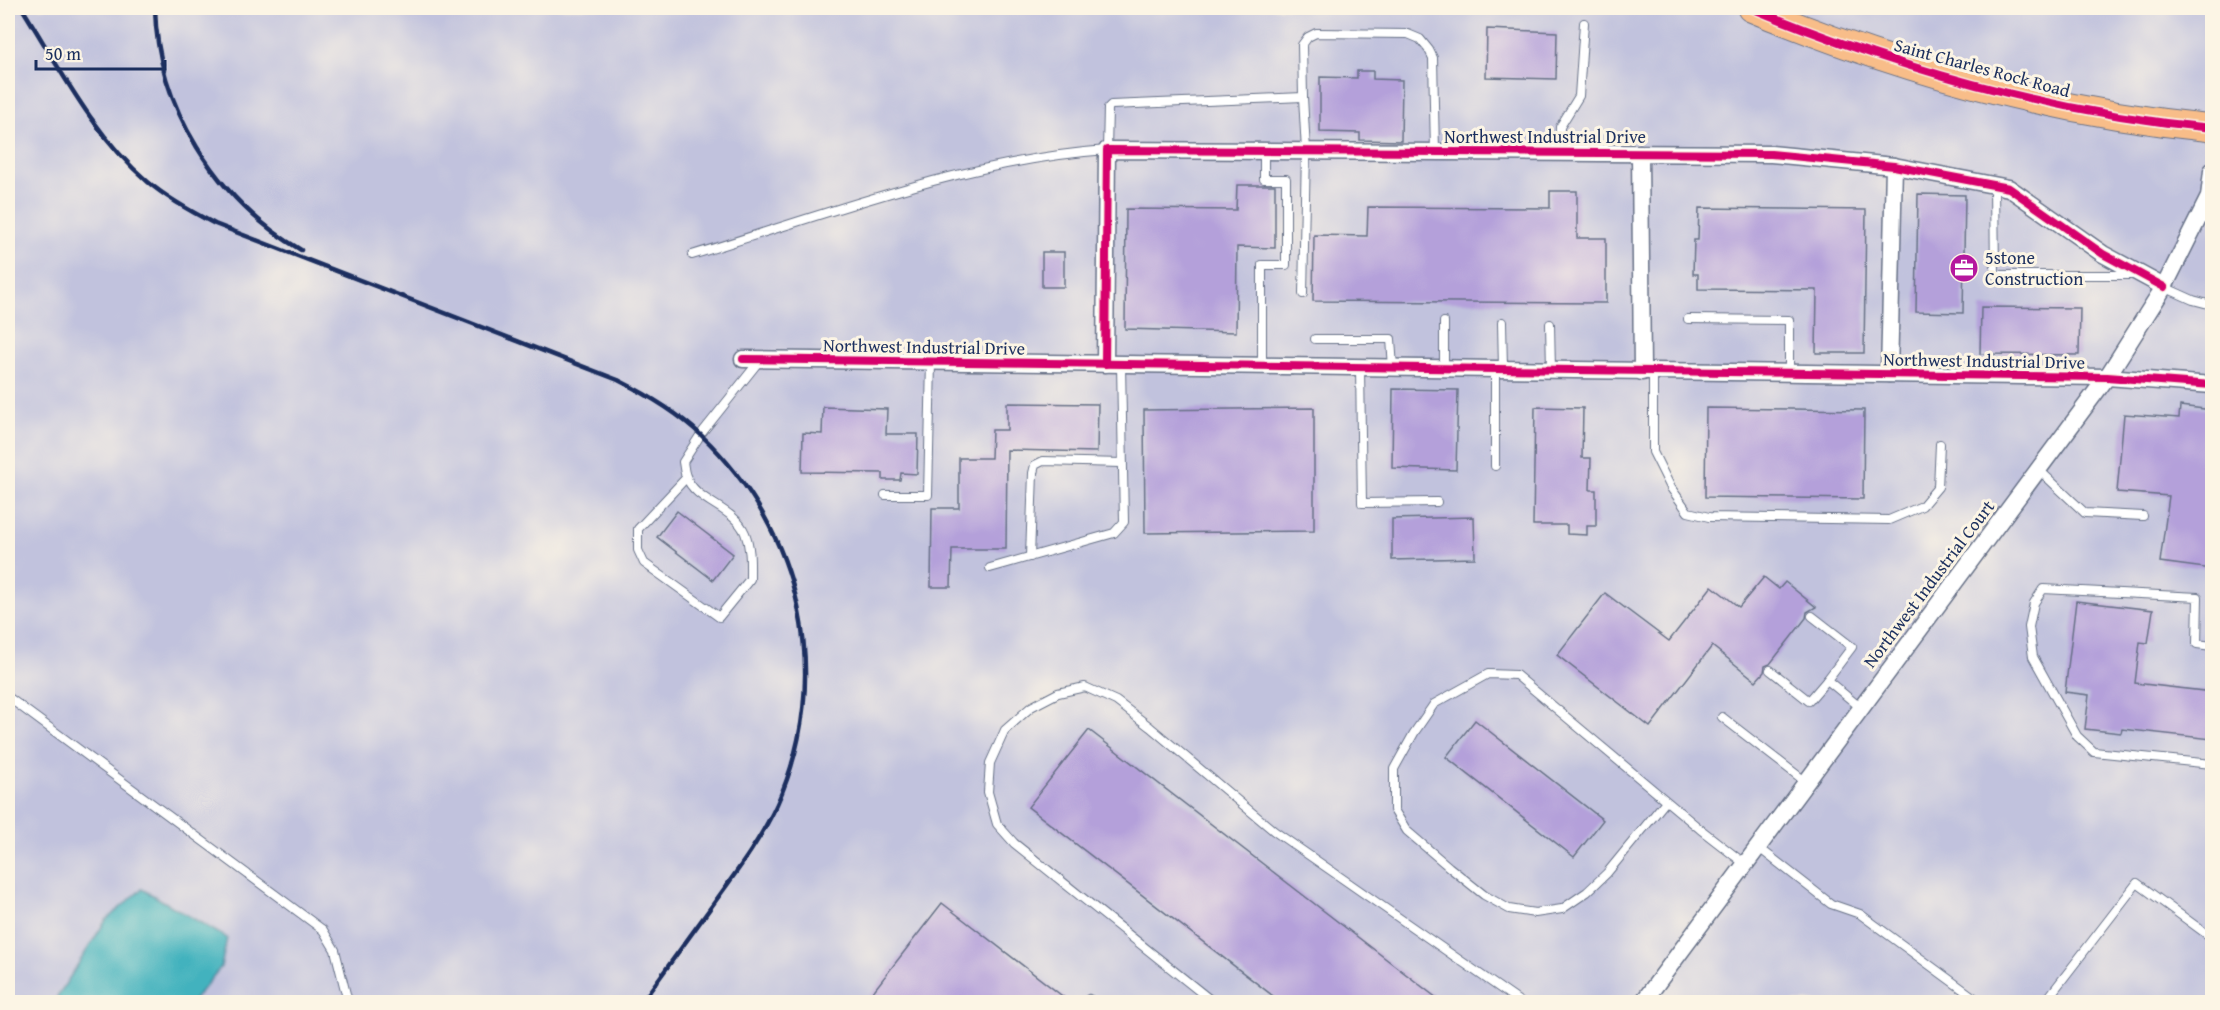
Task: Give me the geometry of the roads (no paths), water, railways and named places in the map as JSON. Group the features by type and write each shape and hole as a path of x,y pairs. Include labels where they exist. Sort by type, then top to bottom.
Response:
{"main road":[{"name":"Saint Charles Rock Road","path":"1750,8 1887,59 2002,92 2109,115 2164,124 2212,128"}],"street":[{"name":"Northwest Industrial Drive","path":"1107,150 1771,154 1894,166 2009,188 2103,254 2164,287"},
{"path":"1107,150 1113,365"},
{"name":"Northwest Industrial Drive","path":"1640,153 1647,372"},
{"name":"Northwest Industrial Drive","path":"1888,374 1894,166"},
{"name":"Northwest Industrial Court","path":"1643,1002 2107,377 2164,287 2209,197 2212,171"},
{"name":"Northwest Industrial Drive","path":"743,359 2107,377 2212,385"}],"lane":[{"path":"1559,153 1560,127 1579,96 1584,23"},
{"path":"1303,294 1306,151 1302,45 1305,40 1312,34 1414,36 1424,43 1433,58 1435,152"},
{"path":"692,255 939,179 1068,153 1107,150 1108,108 1111,105 1303,97"},
{"path":"1262,367 1262,266 1286,265 1286,179 1264,179 1264,151"},
{"path":"1994,185 1995,275 2141,275"},
{"path":"2164,287 2193,300 2212,305"},
{"path":"1688,319 1789,321 1789,373"},
{"path":"1444,322 1444,369"},
{"path":"1495,466 1502,322"},
{"path":"1550,324 1551,371"},
{"path":"1315,339 1391,339 1393,368"},
{"path":"686,478 638,529 638,550 644,563 719,617 750,579 748,544 744,531 733,517 697,491 686,478 683,462 700,434 760,360"},
{"path":"885,495 928,495 932,362"},
{"path":"990,568 1114,532 1124,522 1122,463 1113,365"},
{"path":"1360,368 1362,503 1437,502"},
{"path":"1647,372 1653,452 1671,488 1688,512 1709,517 1889,520 1922,506 1938,487 1940,444"},
{"path":"1030,557 1035,465 1043,461 1122,463"},
{"path":"2038,469 2085,513 2143,516"},
{"path":"2212,646 2198,644 2198,597 2043,589 2034,603 2030,627 2033,657 2077,736 2094,752 2212,764"},
{"path":"1770,670 1809,701 1852,648 1812,616"},
{"path":"1666,801 1607,873 1587,892 1562,909 1535,913 1509,909 1484,895 1407,831 1394,810 1394,769 1414,733 1434,704 1488,675 1516,675 1745,864"},
{"path":"1827,680 1861,708"},
{"path":"1213,1002 1014,843 997,824 988,792 990,763 1005,730 1031,707 1058,693 1085,687 1116,701 1274,831 1520,1002"},
{"path":"8,697 323,930 335,950 348,1002"},
{"path":"1722,717 1806,782"},
{"path":"1758,847 1831,904 1860,914 1980,1002"},
{"path":"2045,1002 2137,883 2212,938"},
{"path":"1086,1002 1089,999 1094,1002"}],"water":[{"path":"142,889 227,938 221,967 192,1002 54,1002 106,920"}],"railway":[{"path":"22,8 94,122 129,164 164,194 215,224 618,380 672,411 701,435 736,473 764,515 784,560 798,608 805,657 803,707 794,756 777,804 756,843 642,1002"},
{"path":"155,8 158,44 167,80 180,114 197,147 218,177 243,205 270,229 301,250"}],"place":[{"name":"5stone Construction","path":"1964,268"}]}
